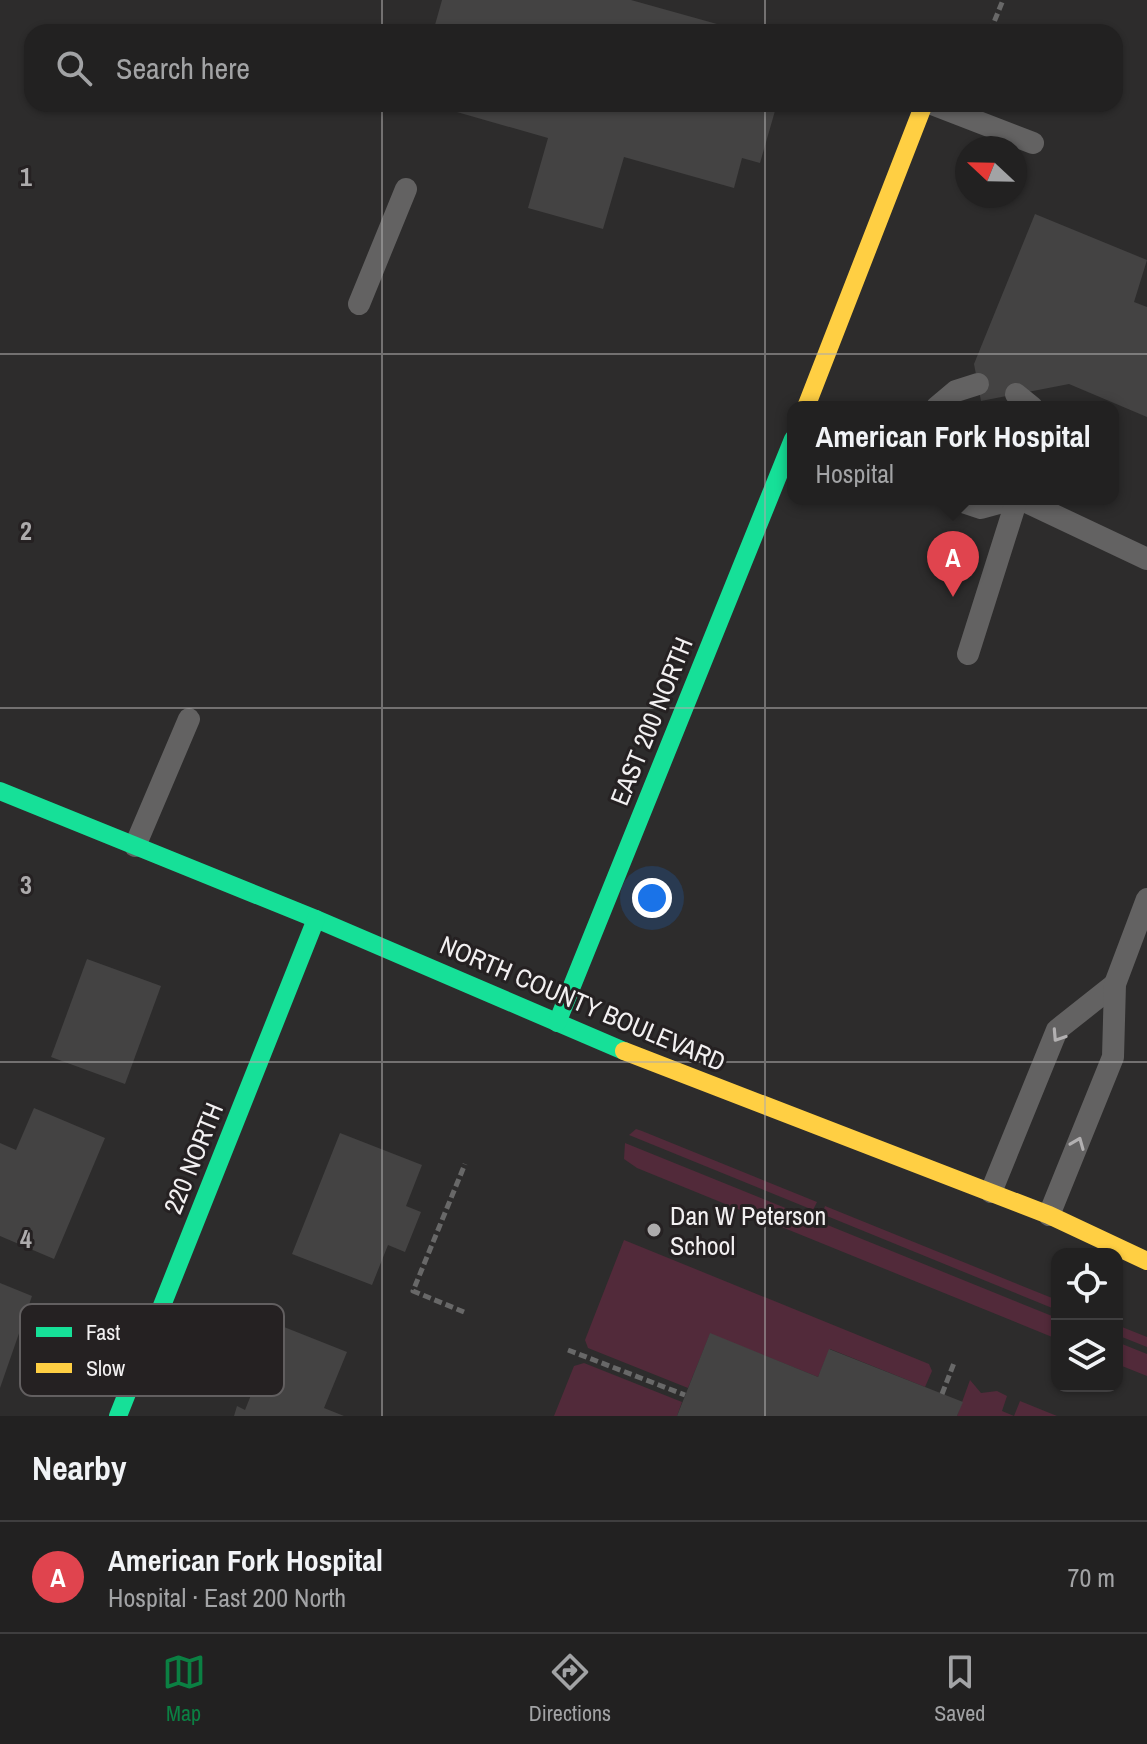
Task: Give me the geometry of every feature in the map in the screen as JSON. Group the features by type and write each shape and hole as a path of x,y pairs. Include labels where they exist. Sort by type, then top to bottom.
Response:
{"street":[{"path":"808,401 921,112"},
{"name":"EAST 200 NORTH","path":"557,1023 787,454"},
{"name":"NORTH COUNTY BOULEVARD","path":"0,791 316,919 557,1023 1049,1215 1147,1261"},
{"name":"220 NORTH","path":"163,1304 316,919"},
{"name":"220 NORTH","path":"118,1416 126,1396"}],"lane":[{"path":"953,112 1033,143"},
{"path":"359,304 406,189"},
{"path":"944,401 956,391 978,384"},
{"path":"972,505 981,508 993,505"},
{"path":"968,654 1015,505"},
{"path":"1030,505 1147,559"},
{"path":"135,846 189,719"},
{"path":"1049,1215 1113,1057 1115,984 1147,899"},
{"path":"991,1192 1057,1030 1115,984"}],"path":[{"path":"993,24 1003,0"},
{"path":"464,1312 413,1291 465,1164"},
{"path":"568,1350 685,1395"},
{"path":"942,1394 954,1363"}],"shaded area":[{"path":"636,1129 817,1202 813,1210 629,1135"},
{"path":"625,1143 1051,1316 1051,1337 637,1168 624,1159"},
{"path":"825,1206 1051,1298 1051,1308 822,1214"},
{"path":"624,1240 929,1364 932,1371 925,1387 830,1349 818,1377 710,1334 688,1388 588,1348 585,1340"},
{"path":"1123,1327 1147,1337 1147,1347 1123,1337"},
{"path":"1123,1344 1147,1354 1147,1376 1123,1366"},
{"path":"584,1363 682,1402 677,1416 554,1416 574,1366"},
{"path":"970,1380 981,1393 997,1391 1007,1396 1002,1411 1014,1416 957,1416"},
{"path":"1020,1401 1057,1416 1014,1416"}],"building":[{"path":"442,0 631,0 717,24 435,24"},
{"path":"457,112 775,112 760,163 742,158 734,188 624,157 603,229 528,208 548,138"},
{"path":"1035,214 1147,260 1134,302 1147,307 1147,417 1119,405 1119,401 1109,401 1069,384 981,401 974,364"},
{"path":"87,959 161,986 125,1084 51,1057"},
{"path":"34,1108 105,1138 54,1259 0,1236 0,1143 16,1150"},
{"path":"340,1133 422,1165 406,1206 421,1212 405,1252 388,1245 372,1285 292,1254"},
{"path":"0,1283 32,1296 29,1304 20,1304 20,1330 0,1388"},
{"path":"284,1327 347,1352 324,1408 344,1416 234,1416 237,1406 245,1410 251,1396 284,1396"},
{"path":"710,1333 818,1377 829,1349 963,1402 957,1416 677,1416"}],"traffic: fast":[{"path":"557,1023 787,454"},
{"path":"0,791 316,919 624,1051"},
{"path":"163,1304 316,919"},
{"path":"118,1416 126,1396"}],"traffic: slow":[{"path":"808,401 921,112"},
{"path":"624,1051 1049,1215 1147,1261"}],"place":[{"name":"American Fork Hospital","path":"953,597"},
{"name":"Dan W Peterson School","path":"654,1230"}]}
